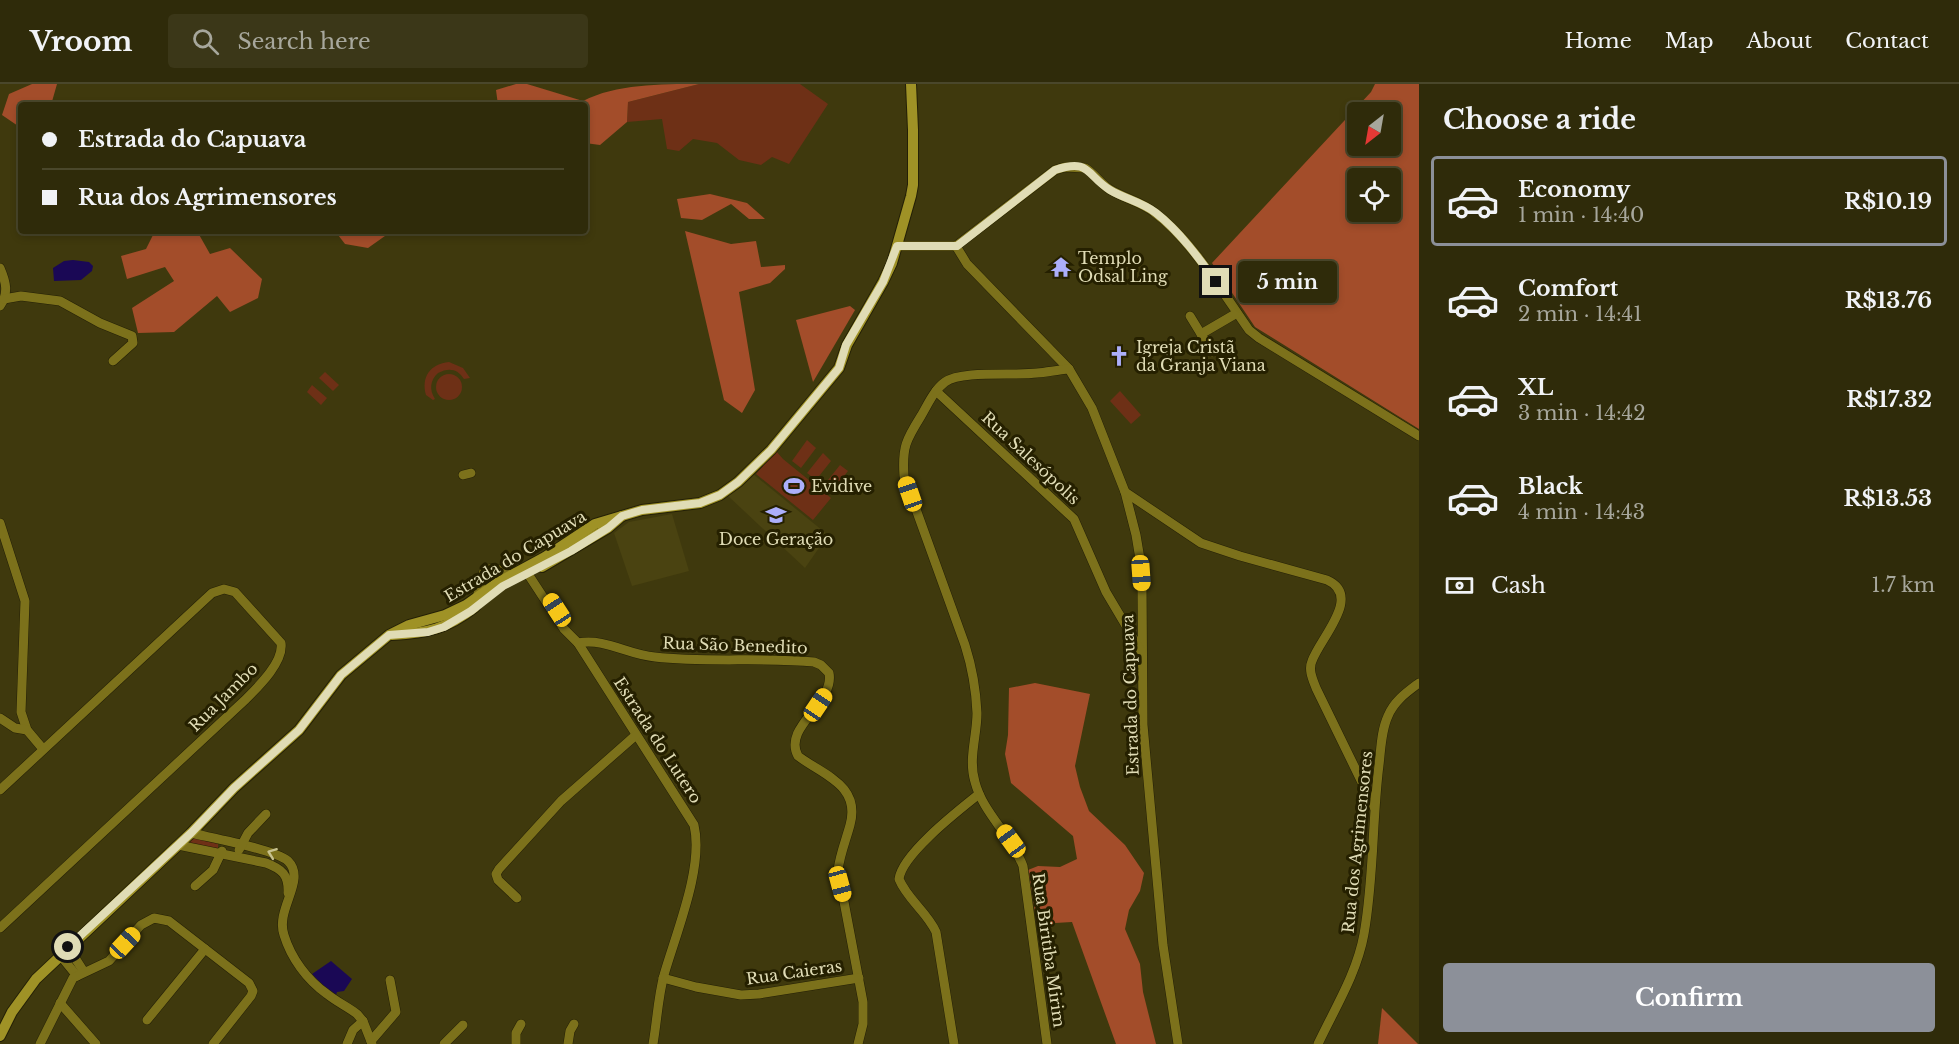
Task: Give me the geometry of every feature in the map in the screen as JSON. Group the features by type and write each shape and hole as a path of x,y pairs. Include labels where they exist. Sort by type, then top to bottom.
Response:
{"main road":[{"name":"Estrada do Capuava","path":"0,1036 25,991 64,951 191,833 234,788 299,730 341,675 389,635 409,625 436,624 458,619 503,586 530,573 608,519 642,510 710,500 720,495 750,471 839,368 846,345 883,282 897,246 913,184 911,84"},
{"name":"Estrada do Capuava","path":"436,624 510,575 593,531"}],"street":[{"path":"897,246 957,246 1055,170 1078,166 1090,171 1107,188 1155,212 1205,267 1249,330 1259,338 1419,436"},
{"name":"Estrada do Capuava","path":"957,246 966,264 1069,369 1092,408 1125,492 1140,559 1143,725 1162,935 1178,1044"},
{"path":"0,268 6,288 2,302"},
{"path":"2,302 21,296 60,301 100,323 128,333 132,336 133,343 113,361"},
{"path":"1202,334 1237,313"},
{"path":"1190,316 1212,352"},
{"path":"936,391 947,381 955,378 1037,374 1069,369"},
{"name":"Rua Salesópolis","path":"936,391 1074,519 1120,618 1141,652"},
{"name":"Rua Biritiba Mirim","path":"936,391 912,429 904,447 904,476 973,671 977,714 972,760 974,780 979,794 1011,841 1023,866 1047,1044"},
{"path":"1125,492 1201,543 1328,580 1339,588 1342,593 1342,604 1311,662 1311,675 1374,807"},
{"path":"0,523 25,601 21,712 27,730 43,749"},
{"path":"477,598 488,570 510,575"},
{"name":"Estrada do Lutero","path":"530,573 564,629 578,643 694,825 696,861 663,978 653,1044"},
{"name":"Rua Jambo","path":"0,790 212,593 230,589 235,592 281,643 282,654 260,685 0,928"},
{"path":"1120,618 1142,617"},
{"name":"Rua São Benedito","path":"578,643 602,642 652,657 814,662 829,673 830,685 803,725 794,744 798,756 839,784 847,792 851,802 852,815 839,858 838,870 859,978"},
{"name":"Rua dos Agrimensores","path":"1318,1044 1348,982 1364,933 1373,854 1374,807 1383,736 1388,716 1402,696 1419,683"},
{"path":"0,718 15,728 27,730"},
{"path":"517,898 498,880 496,874 499,869 561,801 636,735"},
{"path":"954,1044 936,932 931,921 899,879 903,867 928,838 952,814 979,794"},
{"path":"237,858 240,845 266,814"},
{"path":"191,833 274,853 287,860 291,865 294,885 281,922 283,935 291,953 315,985 352,1010 363,1021 371,1042 396,1012 390,980"},
{"path":"195,886 213,870 226,842"},
{"path":"178,845 266,863 282,871 288,884 288,898"},
{"path":"248,860 252,848"},
{"path":"40,1044 70,983 80,974 109,961 141,925 154,918 169,921 249,983 253,991 213,1044"},
{"path":"147,1020 205,949"},
{"path":"64,951 80,974"},
{"name":"Rua Caieras","path":"663,978 712,991 741,995 859,978"},
{"path":"858,1044 863,1024 863,1002 859,978"},
{"path":"60,1003 96,1044"},
{"path":"347,1044 353,1030 363,1021"},
{"path":"516,1044 516,1033 521,1024"},
{"path":"568,1044 570,1031 574,1024"},
{"path":"444,1044 463,1025"}],"shaded area":[{"path":"32,84 57,84 52,102 18,102 18,126 2,115 9,94"},
{"path":"516,84 527,84 583,101 624,88 699,84 628,102 627,122 600,145 588,143 588,102 498,102 496,90"},
{"path":"699,84 800,84 828,104 789,164 772,157 761,165 739,160 717,143 693,139 679,151 667,149 662,119 627,122 628,102"},
{"path":"1375,84 1419,84 1419,429 1255,327 1212,263 1347,118 1347,156 1401,156 1401,102 1362,102"},
{"path":"710,194 747,203 765,219 749,219 731,204 702,220 681,218 677,199"},
{"path":"685,231 731,244 756,241 761,267 785,265 785,269 770,283 739,292 755,390 742,413 724,400"},
{"path":"154,234 199,234 210,254 230,248 262,279 258,298 230,312 217,296 174,332 138,333 132,308 174,281 165,267 127,279 121,256 146,249"},
{"path":"337,234 388,234 368,248 345,244"},
{"path":"64,261 89,262 93,266 92,271 81,280 54,281 53,268"},
{"path":"850,306 855,310 813,382 796,320"},
{"path":"449,362 463,368 470,378 464,379 453,370 438,373 431,385 435,399 433,400 426,395 425,383 428,372 437,365"},
{"path":"325,372 339,385 333,391 319,378"},
{"path":"449,374 458,378 462,387 458,396 449,400 440,396 436,387 440,378"},
{"path":"312,385 327,398 321,405 307,392"},
{"path":"1120,391 1141,415 1131,424 1110,401"},
{"path":"807,440 816,448 801,468 792,461"},
{"name":"Evidive","path":"776,451 831,498 813,520 756,474"},
{"path":"823,453 831,461 816,480 807,473"},
{"path":"840,465 848,471 832,491 824,485"},
{"name":"Doce Geração","path":"753,474 828,535 805,568 727,495"},
{"path":"672,514 689,571 632,586 614,533 629,522"},
{"path":"1035,683 1090,694 1075,766 1089,811 1125,845 1144,873 1140,891 1129,910 1125,929 1140,964 1143,992 1156,1044 1116,1044 1072,922 1055,923 1038,930 1028,870 1038,866 1060,867 1077,859 1073,836 1011,783 1005,754 1008,735 1009,688"},
{"path":"194,838 218,843 218,849 190,844"},
{"path":"331,961 352,979 344,991 337,992 335,998 312,974"},
{"path":"1382,1008 1418,1044 1378,1044"}],"place":[{"name":"Templo Odsal Ling","path":"1061,267"},
{"name":"Igreja Cristã da Granja Viana","path":"1119,356"},
{"name":"Evidive","path":"794,486"},
{"name":"Doce Geração","path":"776,515"}],"route":[{"path":"68,947 191,833 234,788 299,730 341,675 389,635 416,634 444,627 471,611 503,586 571,551 608,528 622,516 642,510 700,503 720,495 738,482 771,450 839,368 846,345 883,282 897,246 957,246 1055,170 1078,166 1090,171 1115,193 1141,203 1155,212 1186,244 1216,282"}]}
